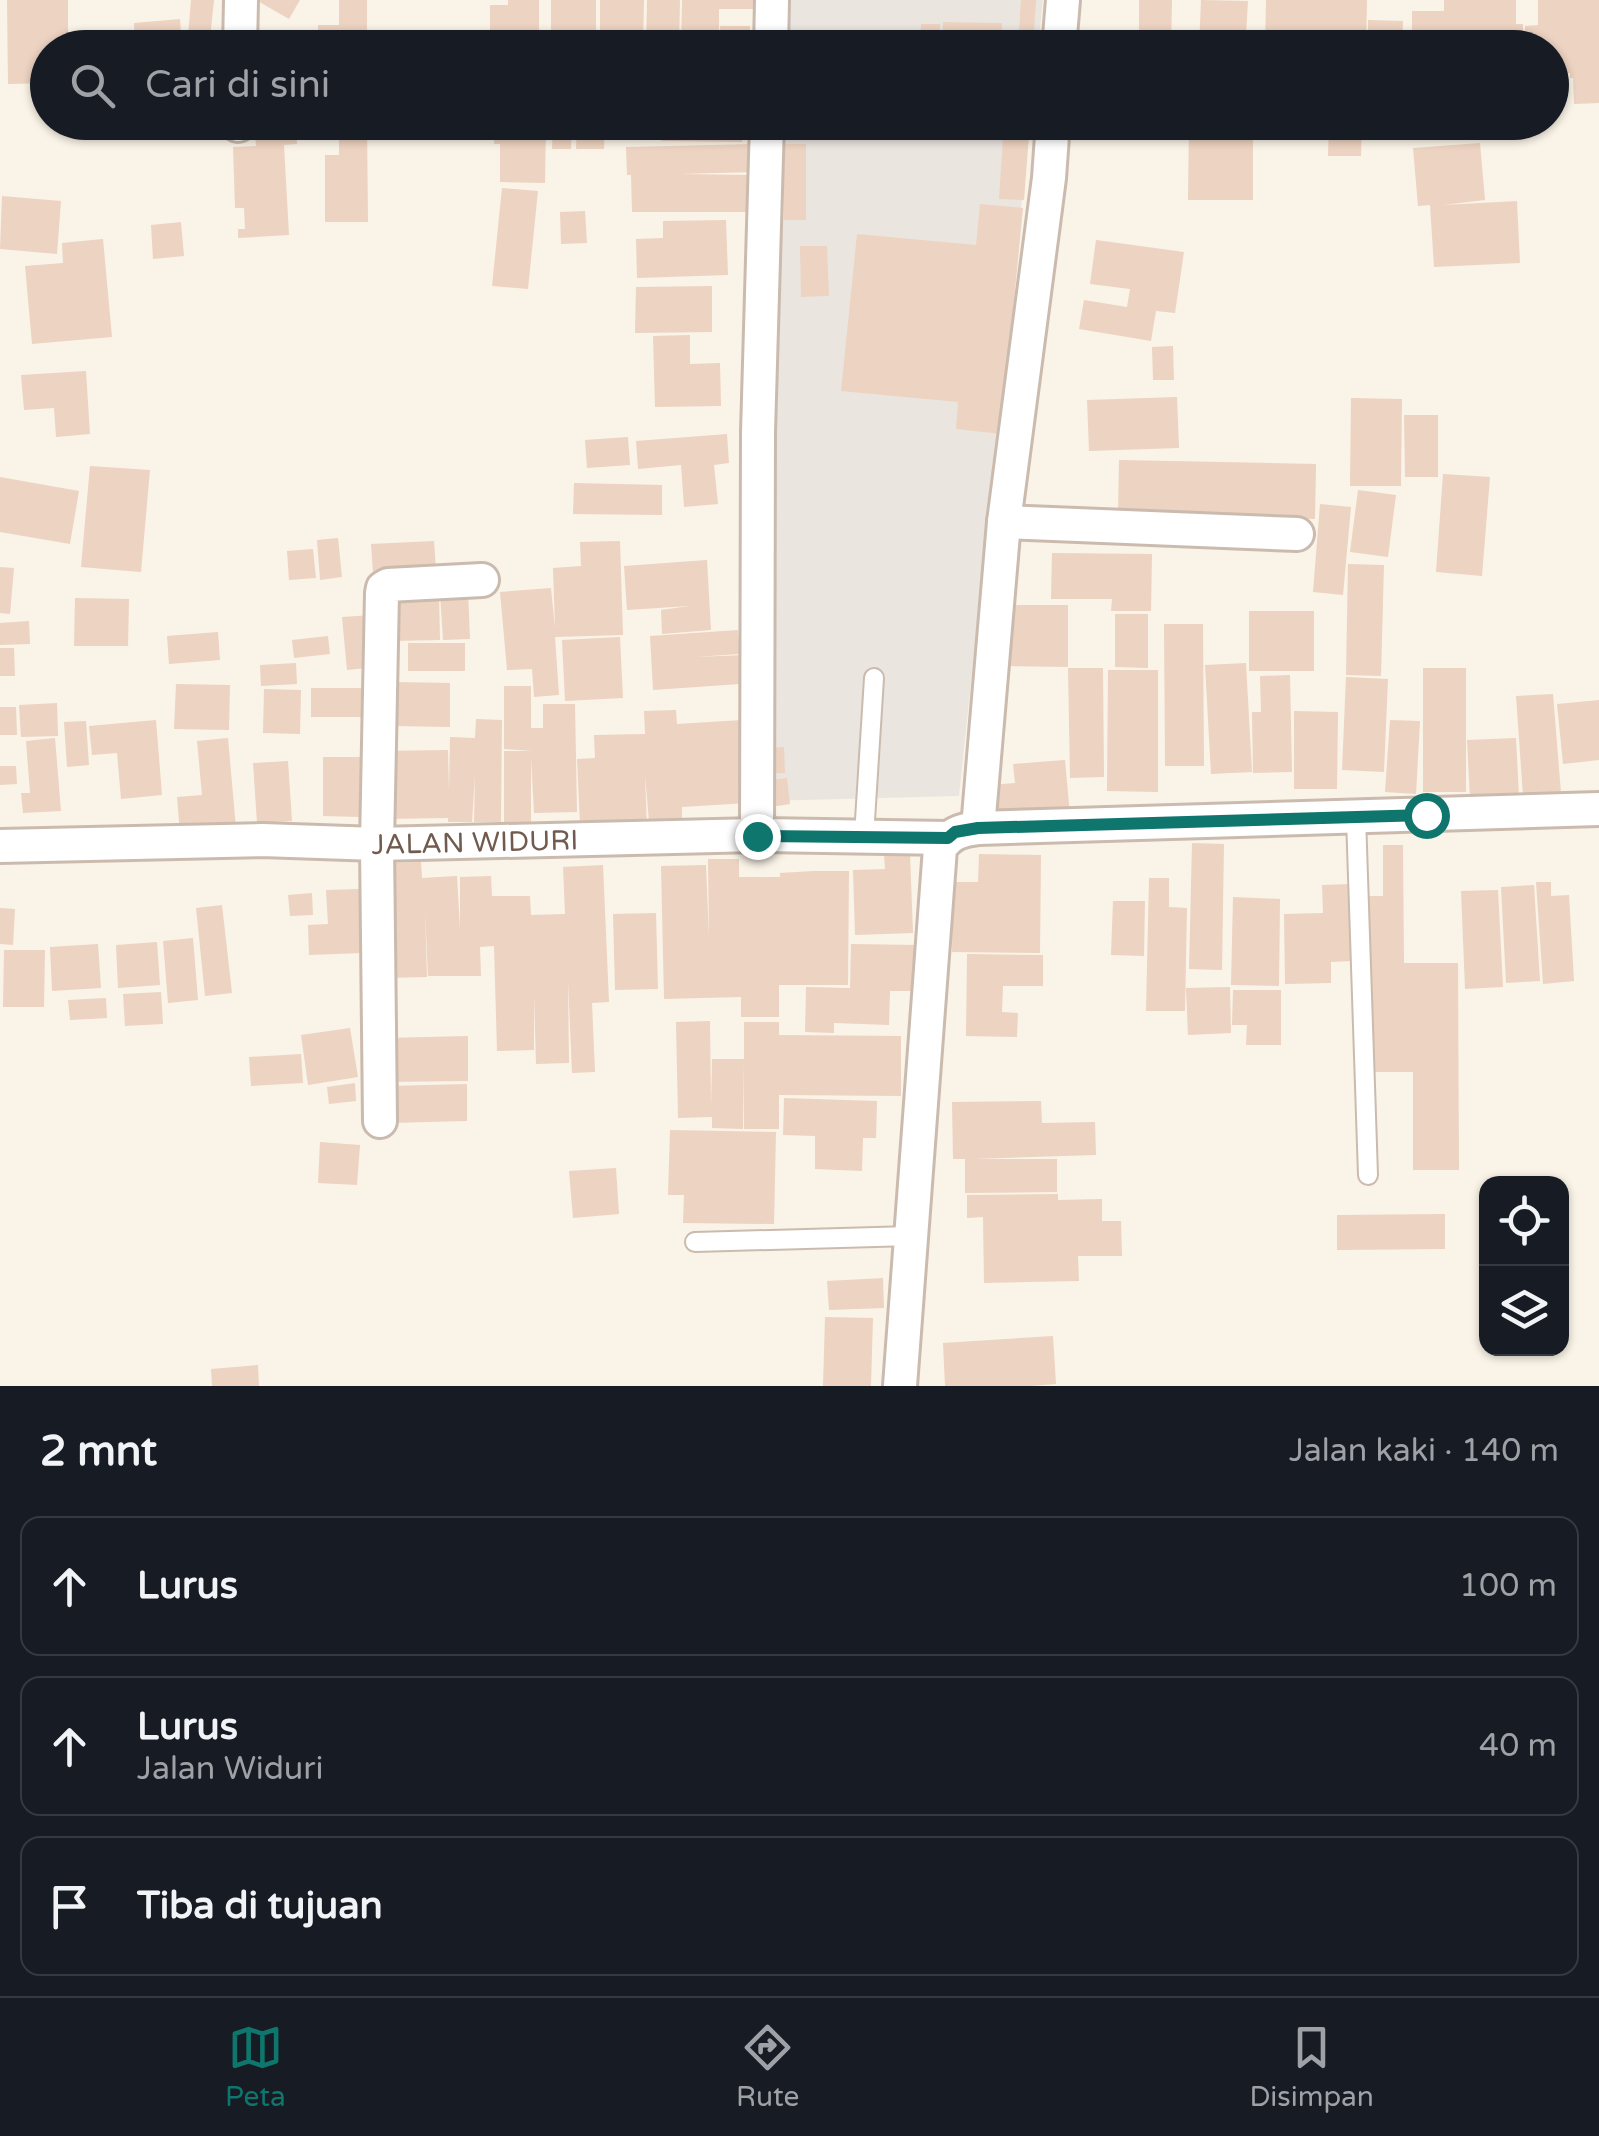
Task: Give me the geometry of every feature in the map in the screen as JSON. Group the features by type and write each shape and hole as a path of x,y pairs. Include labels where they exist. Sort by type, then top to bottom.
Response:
{"street":[{"path":"241,30 242,0"},
{"path":"771,30 772,0"},
{"path":"1060,30 1063,0"},
{"path":"757,836 758,432 767,140"},
{"path":"900,1386 940,848 963,833 1052,140"},
{"path":"1004,522 1297,534"},
{"path":"380,1121 377,844 382,588 482,580"},
{"name":"JALAN WIDURI","path":"0,846 864,836 1599,810"}],"lane":[{"path":"864,836 874,678"},
{"path":"1356,817 1368,1175"},
{"path":"695,1242 911,1236"}],"shaded area":[{"path":"789,0 1043,0 1040,30 788,30"},
{"path":"784,140 1028,140 959,796 765,801"}],"building":[{"path":"7,0 68,0 68,30 30,30 30,83 8,84"},
{"path":"191,0 214,0 211,30 188,30"},
{"path":"256,0 300,0 289,19"},
{"path":"339,0 367,0 367,30 318,30 318,25 339,25"},
{"path":"508,0 539,0 539,30 490,30 490,5 508,5"},
{"path":"551,0 596,0 596,30 551,30"},
{"path":"600,0 644,0 643,30 600,30"},
{"path":"647,0 680,0 679,30 646,30"},
{"path":"682,0 753,0 753,9 719,9 719,30 681,30"},
{"path":"1021,0 1036,0 1034,30 1019,30"},
{"path":"1139,0 1172,0 1171,30 1139,30"},
{"path":"1201,0 1248,1 1246,30 1200,30"},
{"path":"1266,0 1367,0 1366,30 1265,30"},
{"path":"1444,0 1516,0 1516,24 1523,24 1523,30 1412,30 1412,11 1444,11"},
{"path":"1538,0 1599,0 1599,103 1574,104 1569,30 1525,30 1525,26 1538,25"},
{"path":"180,19 181,30 134,30 134,23"},
{"path":"1368,20 1403,21 1403,30 1368,30"},
{"path":"943,22 1002,23 1002,30 943,30"},
{"path":"921,24 940,24 940,30 921,30"},
{"path":"720,26 750,26 750,30 720,30"},
{"path":"256,140 297,140 297,144 284,145 289,235 238,238 238,229 245,229 244,208 235,208 233,147 256,146"},
{"path":"339,140 367,140 368,222 325,222 325,155 339,155"},
{"path":"494,140 546,140 545,183 500,182 500,144 494,144"},
{"path":"552,140 571,140 571,149 552,149"},
{"path":"576,140 604,140 604,149 576,149"},
{"path":"661,140 742,140 742,142"},
{"path":"1003,140 1029,140 1024,200 999,199"},
{"path":"1189,140 1253,140 1253,200 1188,200"},
{"path":"1328,140 1361,140 1361,156 1328,156"},
{"path":"1480,143 1485,200 1443,205 1517,201 1520,263 1434,267 1430,205 1418,206 1413,148"},
{"path":"755,144 755,172 678,174 751,175 751,212 632,212 626,147"},
{"path":"783,144 806,144 806,220 784,220"},
{"path":"502,188 538,191 528,289 492,286"},
{"path":"2,196 61,201 57,254 0,249"},
{"path":"980,204 1023,208 1001,434 956,429 958,402 841,391 857,234 976,245"},
{"path":"585,211 587,243 561,244 560,212"},
{"path":"726,220 728,275 637,278 636,239 663,238 663,221"},
{"path":"181,222 184,256 153,259 151,225"},
{"path":"103,239 112,337 32,344 25,266 63,263 62,243"},
{"path":"1096,240 1184,252 1175,313 1156,311 1151,341 1079,329 1084,300 1127,307 1130,289 1090,284"},
{"path":"800,246 827,246 829,296 801,297"},
{"path":"712,286 712,332 635,333 636,287"},
{"path":"690,335 690,364 720,363 721,406 655,407 653,336"},
{"path":"1173,346 1174,380 1153,380 1152,347"},
{"path":"86,371 90,434 56,437 54,408 24,410 21,375"},
{"path":"1177,397 1179,448 1089,451 1087,400"},
{"path":"1351,398 1402,399 1401,486 1350,486"},
{"path":"1404,415 1438,415 1438,477 1405,477"},
{"path":"727,434 729,463 714,465 718,504 684,507 681,465 638,469 636,441"},
{"path":"628,437 630,465 587,468 585,440"},
{"path":"1119,460 1316,464 1315,519 1118,516"},
{"path":"90,466 150,470 141,572 81,567"},
{"path":"1443,474 1490,477 1482,576 1436,572"},
{"path":"0,477 79,491 70,544 0,532"},
{"path":"574,483 662,485 662,515 573,514"},
{"path":"1358,490 1396,495 1388,557 1350,552"},
{"path":"1320,504 1351,507 1343,595 1313,592"},
{"path":"338,538 342,577 320,580 317,540"},
{"path":"434,541 436,570 373,573 371,544"},
{"path":"620,541 623,635 555,637 559,695 534,697 532,669 507,670 500,592 551,588 555,628 553,568 581,566 580,542"},
{"path":"313,549 316,578 289,580 287,551"},
{"path":"1052,553 1152,554 1151,611 1111,611 1112,599 1051,599"},
{"path":"707,560 711,630 662,634 661,610 689,606 627,610 624,566"},
{"path":"1348,564 1384,565 1381,676 1346,675"},
{"path":"0,567 14,568 10,614 0,613"},
{"path":"468,591 470,639 443,640 440,593"},
{"path":"439,596 440,640 393,641 392,597"},
{"path":"75,598 129,599 128,646 74,646"},
{"path":"1003,605 1068,605 1068,667 1002,666"},
{"path":"1249,611 1314,611 1314,671 1249,671"},
{"path":"1115,614 1148,614 1148,668 1115,667"},
{"path":"372,615 377,667 347,670 342,617"},
{"path":"29,621 30,644 0,645 0,623"},
{"path":"1164,624 1203,624 1204,766 1165,766"},
{"path":"738,630 740,654 694,657 747,655 749,674 739,675 740,684 653,690 650,636"},
{"path":"218,632 220,660 169,664 167,636"},
{"path":"328,636 330,654 294,658 292,640"},
{"path":"620,637 623,698 565,701 562,640"},
{"path":"408,643 465,643 465,671 408,671"},
{"path":"0,648 14,648 15,676 0,676"},
{"path":"296,663 297,684 261,686 260,665"},
{"path":"1246,663 1252,772 1211,774 1205,665"},
{"path":"1068,668 1103,668 1104,777 1070,778"},
{"path":"1423,668 1466,668 1466,792 1423,792"},
{"path":"1108,670 1158,670 1158,792 1107,791"},
{"path":"1290,675 1292,772 1253,773 1252,712 1261,712 1260,676"},
{"path":"1346,677 1388,679 1384,772 1342,770"},
{"path":"394,682 450,683 450,727 393,726"},
{"path":"176,684 230,685 229,730 174,729"},
{"path":"504,686 531,686 531,728 543,728 543,704 575,704 577,812 534,813 531,757 531,834 504,834 504,751 532,751 504,749"},
{"path":"311,688 364,688 364,717 311,717"},
{"path":"264,689 301,690 300,734 263,733"},
{"path":"1553,694 1561,793 1523,796 1516,696"},
{"path":"1599,700 1599,760 1563,764 1557,704"},
{"path":"57,703 58,736 21,737 19,705"},
{"path":"0,707 16,707 17,735 0,735"},
{"path":"676,710 677,724 743,720 747,803 682,807 682,821 649,822 645,774 647,827 580,824 577,759 595,758 594,735 645,734 644,711"},
{"path":"1294,711 1338,712 1337,789 1294,789"},
{"path":"476,719 502,720 501,822 474,822 475,775 472,822 448,822 448,818 383,819 383,751 448,750 449,792 450,737 475,738"},
{"path":"156,720 162,795 121,799 117,753 92,755 89,726"},
{"path":"1390,720 1420,721 1416,794 1385,792"},
{"path":"86,721 89,765 67,767 64,722"},
{"path":"55,738 61,811 23,813 21,793 30,793 26,741"},
{"path":"228,738 236,828 180,833 177,797 202,795 197,741"},
{"path":"1516,738 1519,796 1470,799 1467,740"},
{"path":"784,747 785,773 763,774 762,748"},
{"path":"323,757 360,757 360,817 323,816"},
{"path":"1065,760 1070,815 992,820 990,785 1015,783 1013,764"},
{"path":"288,761 292,821 257,823 253,763"},
{"path":"0,766 16,766 17,784 0,785"},
{"path":"787,778 790,804 765,808 762,781"},
{"path":"1192,843 1224,844 1222,970 1189,969"},
{"path":"1383,845 1403,845 1404,963 1458,963 1459,1170 1413,1170 1413,1072 1368,1072 1368,896 1383,896"},
{"path":"910,854 913,933 855,935 853,870 885,869 884,855"},
{"path":"979,854 1041,855 1040,953 952,952 953,882 978,882"},
{"path":"708,859 739,859 739,877 849,871 848,985 779,985 779,1017 741,1017 741,997 664,999 661,866 706,865 709,939"},
{"path":"421,862 422,878 457,876 460,929 460,877 491,876 492,896 530,896 531,915 565,914 563,867 603,865 609,1002 592,1003 595,1072 572,1073 568,980 569,1063 536,1064 534,995 534,1050 497,1051 494,946 480,947 481,976 428,976 425,909 427,977 388,978 383,863"},
{"path":"1149,878 1169,878 1169,907 1187,908 1185,1011 1146,1011"},
{"path":"1536,882 1551,882 1551,896 1569,895 1574,981 1543,984"},
{"path":"1350,884 1351,961 1331,962 1331,983 1285,984 1284,914 1323,913 1322,885"},
{"path":"1534,885 1540,981 1506,983 1501,887"},
{"path":"359,889 362,953 309,955 308,925 328,924 326,890"},
{"path":"1498,890 1503,987 1465,989 1461,891"},
{"path":"312,893 313,915 290,916 288,895"},
{"path":"1233,897 1280,899 1279,986 1231,985"},
{"path":"1113,901 1145,901 1144,956 1111,955"},
{"path":"222,905 232,993 205,996 196,908"},
{"path":"0,908 15,909 13,945 0,944"},
{"path":"656,913 658,989 615,990 613,914"},
{"path":"193,938 198,1000 168,1003 163,941"},
{"path":"157,942 160,985 118,988 116,945"},
{"path":"98,944 101,988 52,991 50,947"},
{"path":"851,944 917,945 915,991 890,991 889,1025 834,1023 834,1033 805,1032 806,987 850,988"},
{"path":"4,950 45,950 44,1007 3,1007"},
{"path":"967,954 1043,955 1043,986 1003,986 1002,1012 1018,1013 1017,1037 966,1036"},
{"path":"1230,987 1231,1033 1188,1035 1186,988"},
{"path":"1233,990 1281,990 1281,1045 1246,1045 1247,1025 1232,1025"},
{"path":"161,992 163,1024 125,1026 123,994"},
{"path":"106,998 107,1018 70,1020 68,1000"},
{"path":"710,1021 711,1108 712,1059 744,1059 743,1129 712,1128 712,1117 678,1118 676,1022"},
{"path":"744,1022 779,1022 779,1035 901,1036 901,1096 779,1095 779,1129 744,1129"},
{"path":"350,1028 358,1077 308,1085 301,1035"},
{"path":"468,1036 468,1081 386,1082 386,1038"},
{"path":"301,1054 303,1083 251,1086 249,1057"},
{"path":"355,1083 356,1101 329,1104 327,1087"},
{"path":"467,1084 467,1121 389,1123 388,1086"},
{"path":"784,1098 877,1101 876,1138 863,1138 862,1171 815,1169 815,1136 783,1135"},
{"path":"1041,1101 1042,1123 1095,1122 1096,1155 974,1159 1057,1159 1057,1192 965,1193 965,1159 953,1159 952,1102"},
{"path":"670,1130 776,1132 774,1224 683,1223 684,1195 668,1195"},
{"path":"320,1142 360,1145 357,1185 318,1183"},
{"path":"616,1168 619,1214 573,1218 569,1171"},
{"path":"1058,1194 1058,1200 1102,1199 1102,1221 1121,1221 1122,1256 1078,1256 1079,1281 984,1283 983,1217 967,1218 967,1195"},
{"path":"1445,1214 1445,1249 1337,1250 1337,1215"},
{"path":"883,1278 884,1308 829,1310 827,1281"},
{"path":"825,1317 873,1318 871,1386 823,1386"},
{"path":"1053,1336 1056,1384 945,1386 943,1343"},
{"path":"258,1365 259,1386 212,1386 211,1369"}],"route":[{"path":"757,836 948,838 955,832 978,828 1426,815"}]}
